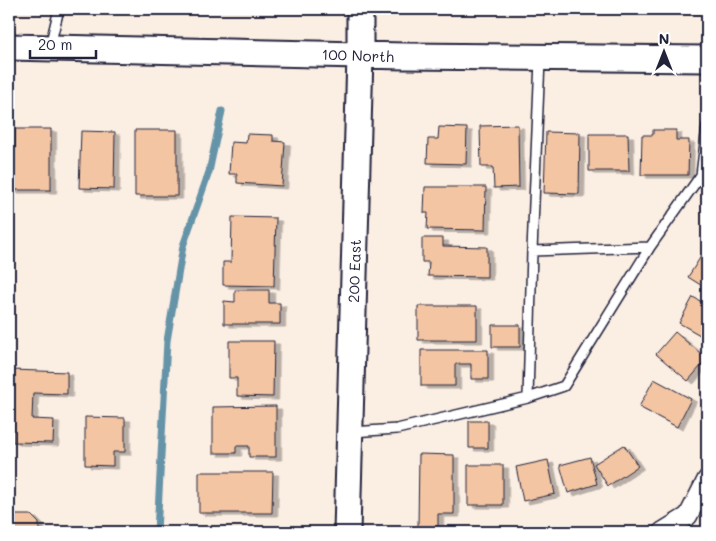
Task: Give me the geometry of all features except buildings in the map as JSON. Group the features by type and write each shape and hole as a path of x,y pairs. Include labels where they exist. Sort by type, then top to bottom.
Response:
{"street":[{"name":"200 East","path":"347,532 360,9"},
{"name":"100 North","path":"9,48 707,59"},
{"path":"662,532 688,516 707,479"}],"lane":[{"path":"49,48 59,9"},
{"path":"528,398 540,57"},
{"path":"350,432 397,429 528,398 564,386 650,247 701,175 707,126"},
{"path":"532,251 650,247"}],"green space":[{"path":"414,9 707,9 707,14 618,13 611,10 607,12"}],"waterway":[{"path":"157,532 167,341 183,246 209,172 222,111"}]}
